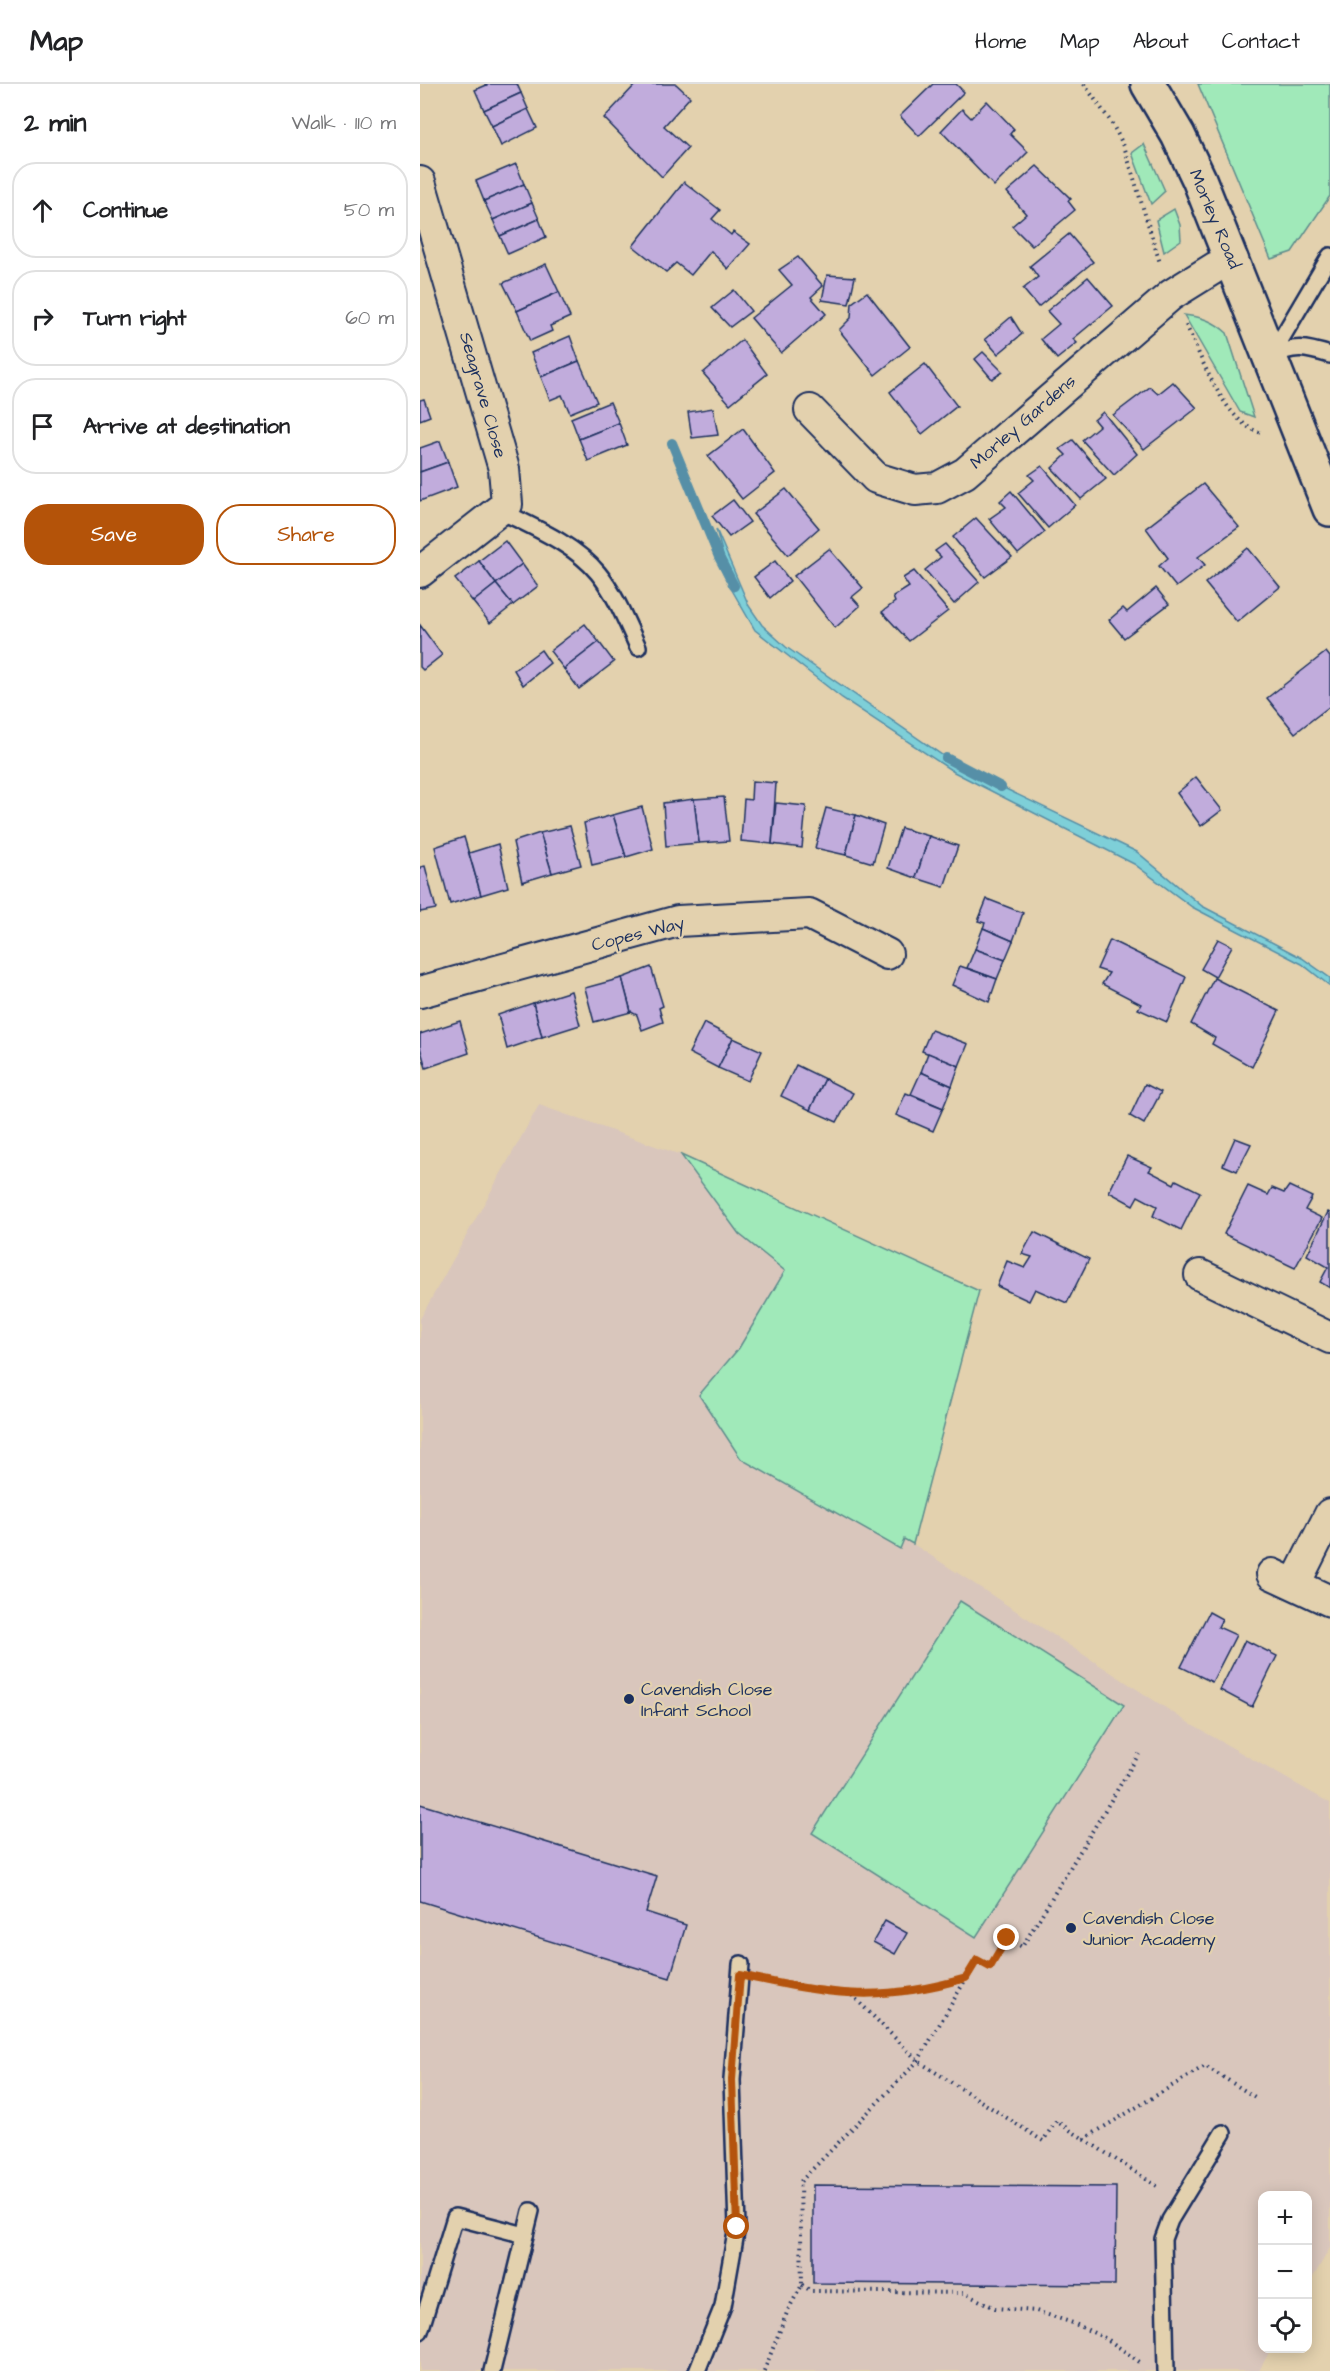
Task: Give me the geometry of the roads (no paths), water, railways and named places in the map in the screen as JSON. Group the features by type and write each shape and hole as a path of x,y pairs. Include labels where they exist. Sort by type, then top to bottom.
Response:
{"street":[{"name":"Morley Road","path":"1148,84 1178,135 1233,260 1330,509"},
{"name":"Seagrave Close","path":"420,182 504,469 507,504 499,510"},
{"name":"Morley Gardens","path":"810,410 876,478 915,490 937,488 964,473 1171,295 1216,267 1233,260"},
{"path":"420,572 499,510"},
{"name":"Copes Way","path":"420,992 678,921 809,914 887,954"},
{"path":"1200,1275 1330,1338"},
{"path":"1330,1514 1284,1579 1330,1600"}],"lane":[{"path":"1270,358 1330,256"},
{"path":"1270,358 1287,348 1304,348 1330,355"},
{"path":"499,510 564,544 597,571 622,610 638,647"},
{"path":"697,2371 723,2306 737,2227 732,2080 740,1970"},
{"path":"1166,2371 1163,2239 1181,2202 1223,2133"},
{"path":"492,2371 531,2211"},
{"path":"420,2331 455,2217 525,2235"}],"water":[{"path":"716,529 749,606 762,625 786,647 945,757 983,778 1137,852 1202,906 1302,958 1330,978 1330,986 1302,964 1192,907 1134,864 954,772 842,698 755,630 732,590"}],"waterway":[{"path":"672,443 719,557 734,586"},
{"path":"946,758 1001,787"}],"place":[{"name":"Cavendish Close Infant School","path":"629,1699"},
{"name":"Cavendish Close Junior Academy","path":"1071,1928"}]}
